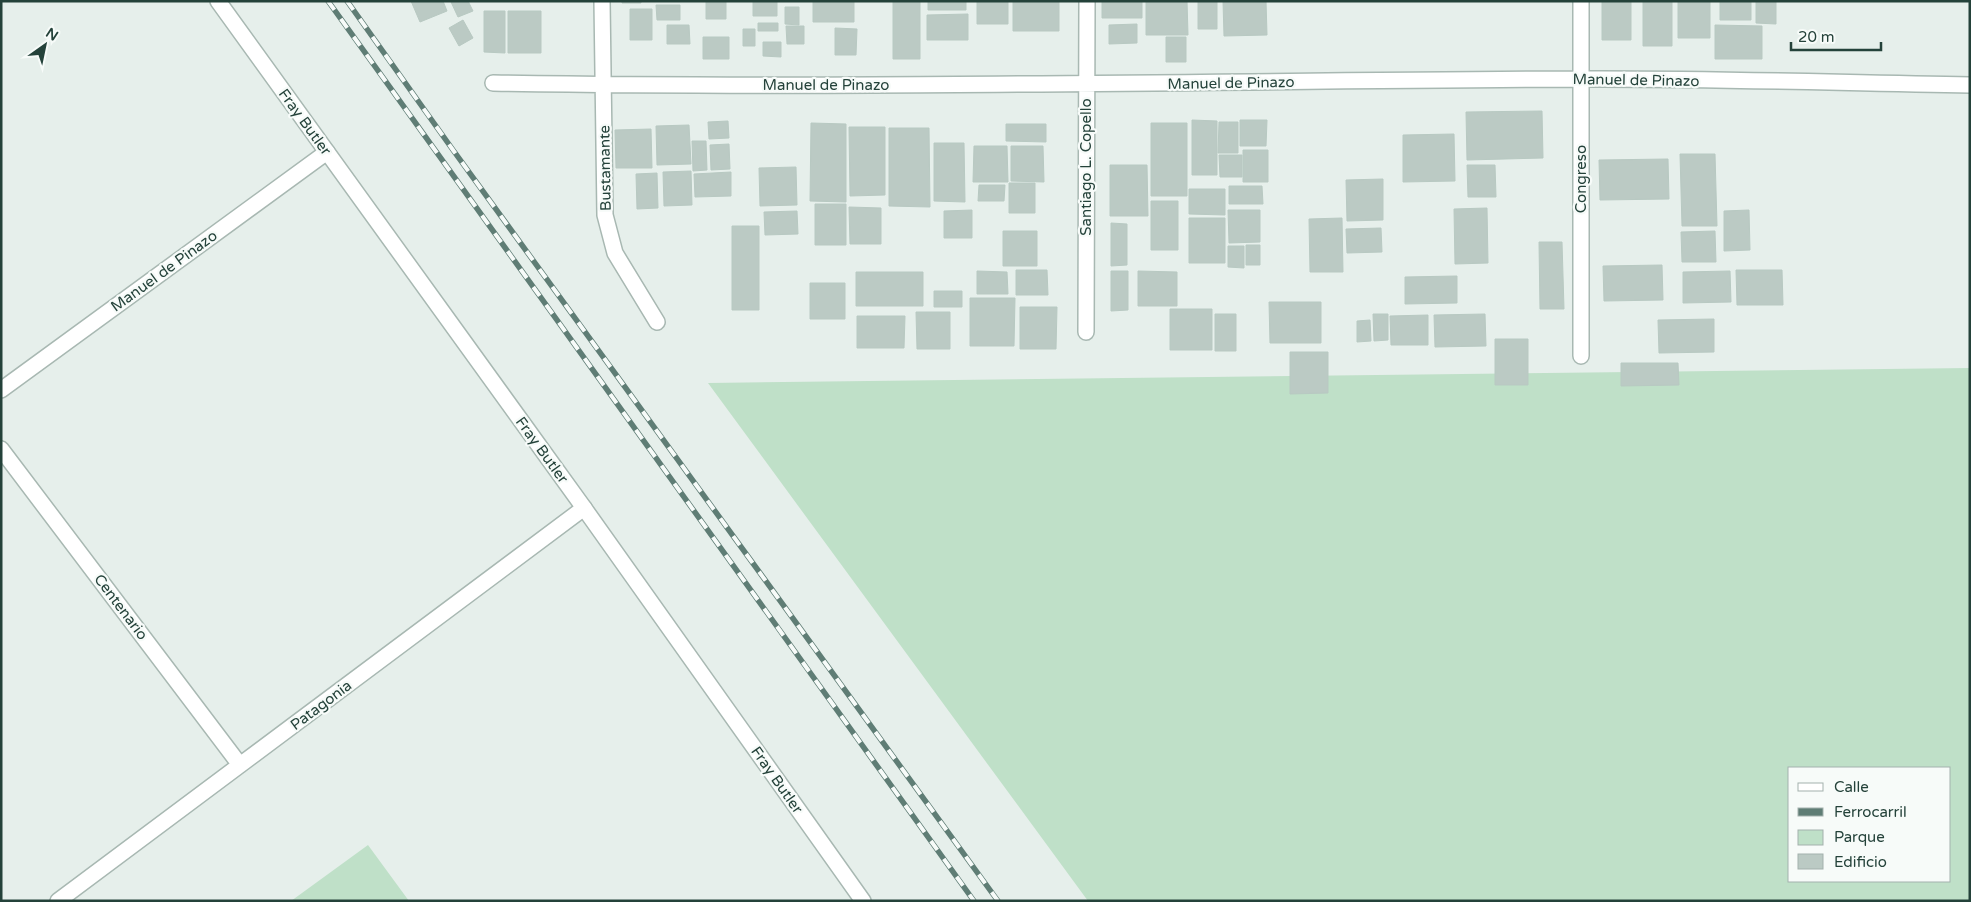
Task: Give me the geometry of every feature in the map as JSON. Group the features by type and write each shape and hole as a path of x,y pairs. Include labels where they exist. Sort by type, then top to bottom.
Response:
{"street":[{"name":"Fray Butler","path":"218,1 584,508 858,899"},
{"name":"Bustamante","path":"602,1 605,215 615,253 657,322"},
{"name":"Santiago L. Copello","path":"1086,332 1087,1"},
{"name":"Congreso","path":"1581,1 1581,356"},
{"name":"Manuel de Pinazo","path":"493,83 604,86 1581,79 1970,85"},
{"name":"Manuel de Pinazo","path":"1,390 327,152"},
{"name":"Centenario","path":"1,450 240,765"},
{"name":"Patagonia","path":"58,901 584,508"}],"green space":[{"path":"1970,368 1970,901 1088,901 708,383"},
{"path":"368,845 409,901 291,901"}],"building":[{"path":"411,1 443,1 447,11 420,22"},
{"path":"468,1 473,11 458,17 451,2"},
{"path":"622,1 641,1 641,3 622,3"},
{"path":"706,1 726,1 726,19 706,19"},
{"path":"753,1 777,1 777,16 753,16"},
{"path":"813,1 854,1 854,22 813,22"},
{"path":"893,1 920,1 920,59 893,59"},
{"path":"928,1 966,1 966,10 928,10"},
{"path":"977,1 1008,1 1008,24 977,24"},
{"path":"1013,1 1059,1 1059,31 1013,31"},
{"path":"1102,1 1142,1 1142,18 1102,18"},
{"path":"1146,1 1187,1 1188,35 1146,35"},
{"path":"1198,1 1217,1 1217,29 1198,29"},
{"path":"1223,1 1266,1 1267,35 1224,36"},
{"path":"1602,1 1631,1 1631,40 1602,40"},
{"path":"1643,1 1672,1 1672,46 1643,46"},
{"path":"1678,1 1710,1 1710,38 1678,38"},
{"path":"1720,1 1751,1 1751,20 1720,20"},
{"path":"1756,1 1776,1 1776,24 1756,23"},
{"path":"656,5 680,5 680,20 657,20"},
{"path":"785,7 799,7 799,25 785,24"},
{"path":"630,9 652,9 652,40 630,40"},
{"path":"484,11 505,11 505,53 484,52"},
{"path":"508,11 541,11 541,53 508,53"},
{"path":"968,14 968,40 927,40 927,15"},
{"path":"463,20 473,38 459,46 449,28"},
{"path":"758,23 778,23 778,31 758,31"},
{"path":"1137,24 1137,43 1109,44 1109,25"},
{"path":"667,25 689,25 690,44 667,44"},
{"path":"1715,25 1762,26 1762,59 1715,59"},
{"path":"786,26 804,26 804,44 787,44"},
{"path":"835,28 857,29 856,55 835,55"},
{"path":"743,29 755,29 755,46 743,46"},
{"path":"703,37 729,37 729,59 703,59"},
{"path":"1166,37 1186,37 1186,62 1166,62"},
{"path":"763,42 781,42 781,57 763,56"},
{"path":"1542,111 1543,158 1467,160 1466,112"},
{"path":"1192,120 1217,121 1217,175 1192,175"},
{"path":"1240,120 1267,120 1266,146 1240,146"},
{"path":"728,121 729,138 709,139 708,122"},
{"path":"1219,122 1238,122 1238,153 1218,153"},
{"path":"811,123 846,124 846,202 810,201"},
{"path":"1151,123 1187,123 1187,196 1151,196"},
{"path":"1006,124 1046,124 1046,142 1006,141"},
{"path":"689,125 691,164 657,165 656,126"},
{"path":"849,127 885,127 885,195 850,196"},
{"path":"889,128 929,128 930,207 889,206"},
{"path":"651,129 652,168 616,168 615,130"},
{"path":"1454,134 1455,181 1403,182 1403,135"},
{"path":"692,141 706,141 707,170 693,171"},
{"path":"934,143 964,143 965,202 934,201"},
{"path":"729,144 730,169 711,170 710,145"},
{"path":"974,146 1007,146 1008,182 973,182"},
{"path":"1011,146 1043,146 1044,182 1011,181"},
{"path":"1243,150 1268,150 1268,182 1243,182"},
{"path":"1680,154 1715,154 1717,226 1682,226"},
{"path":"1219,155 1242,155 1242,177 1220,177"},
{"path":"1668,159 1669,199 1600,200 1599,160"},
{"path":"1110,165 1147,165 1148,216 1110,216"},
{"path":"1467,165 1495,165 1496,197 1468,197"},
{"path":"796,167 797,205 760,206 759,168"},
{"path":"691,171 692,205 664,206 663,172"},
{"path":"731,172 731,196 695,197 694,174"},
{"path":"657,173 658,208 637,209 636,174"},
{"path":"1383,179 1383,220 1347,221 1346,180"},
{"path":"1009,183 1035,183 1035,213 1009,213"},
{"path":"979,185 1005,185 1004,201 978,201"},
{"path":"1229,186 1262,186 1263,204 1229,204"},
{"path":"1189,189 1225,189 1225,215 1189,214"},
{"path":"1151,201 1178,201 1178,250 1151,250"},
{"path":"815,204 846,204 846,245 815,245"},
{"path":"849,207 881,208 881,244 850,244"},
{"path":"1487,208 1488,263 1455,264 1454,209"},
{"path":"972,210 972,238 944,238 944,211"},
{"path":"1228,210 1260,210 1260,242 1229,243"},
{"path":"1749,210 1750,250 1724,251 1724,211"},
{"path":"797,211 798,234 765,235 764,212"},
{"path":"1189,218 1225,218 1225,263 1189,263"},
{"path":"1342,218 1343,272 1310,272 1309,219"},
{"path":"1111,223 1127,224 1127,265 1111,266"},
{"path":"732,226 759,226 759,310 732,310"},
{"path":"1381,228 1382,252 1347,253 1346,229"},
{"path":"1003,231 1037,231 1037,266 1003,266"},
{"path":"1715,231 1716,262 1682,262 1681,232"},
{"path":"1539,242 1562,242 1564,309 1540,309"},
{"path":"1246,245 1260,245 1260,265 1246,265"},
{"path":"1228,246 1244,246 1244,268 1228,267"},
{"path":"1662,265 1663,300 1604,301 1603,266"},
{"path":"1016,270 1047,270 1048,295 1016,295"},
{"path":"1736,270 1782,270 1783,305 1737,305"},
{"path":"977,271 1007,272 1008,294 977,294"},
{"path":"1111,271 1128,271 1128,310 1111,311"},
{"path":"1138,271 1177,272 1177,306 1138,306"},
{"path":"1730,271 1731,302 1683,303 1683,272"},
{"path":"856,272 923,272 923,306 856,306"},
{"path":"1457,276 1457,303 1405,304 1405,277"},
{"path":"810,283 845,283 845,319 810,319"},
{"path":"934,291 962,291 962,307 934,307"},
{"path":"970,298 1015,298 1014,346 970,346"},
{"path":"1269,302 1321,302 1321,343 1270,343"},
{"path":"1020,307 1057,307 1056,349 1020,349"},
{"path":"1170,309 1212,309 1212,350 1170,350"},
{"path":"916,312 950,312 950,349 917,349"},
{"path":"1215,314 1236,314 1236,351 1215,351"},
{"path":"1373,314 1388,314 1388,340 1374,341"},
{"path":"1485,314 1486,346 1435,347 1434,315"},
{"path":"1428,315 1428,345 1391,345 1390,316"},
{"path":"857,316 905,316 904,348 857,348"},
{"path":"1714,319 1714,352 1659,353 1658,320"},
{"path":"1370,320 1371,341 1357,342 1357,321"},
{"path":"1495,339 1528,339 1528,385 1495,385"},
{"path":"1290,352 1328,352 1328,393 1290,394"},
{"path":"1621,363 1678,363 1679,385 1621,386"}],"railway":[{"path":"328,1 974,901"},
{"path":"347,1 998,901"}]}
